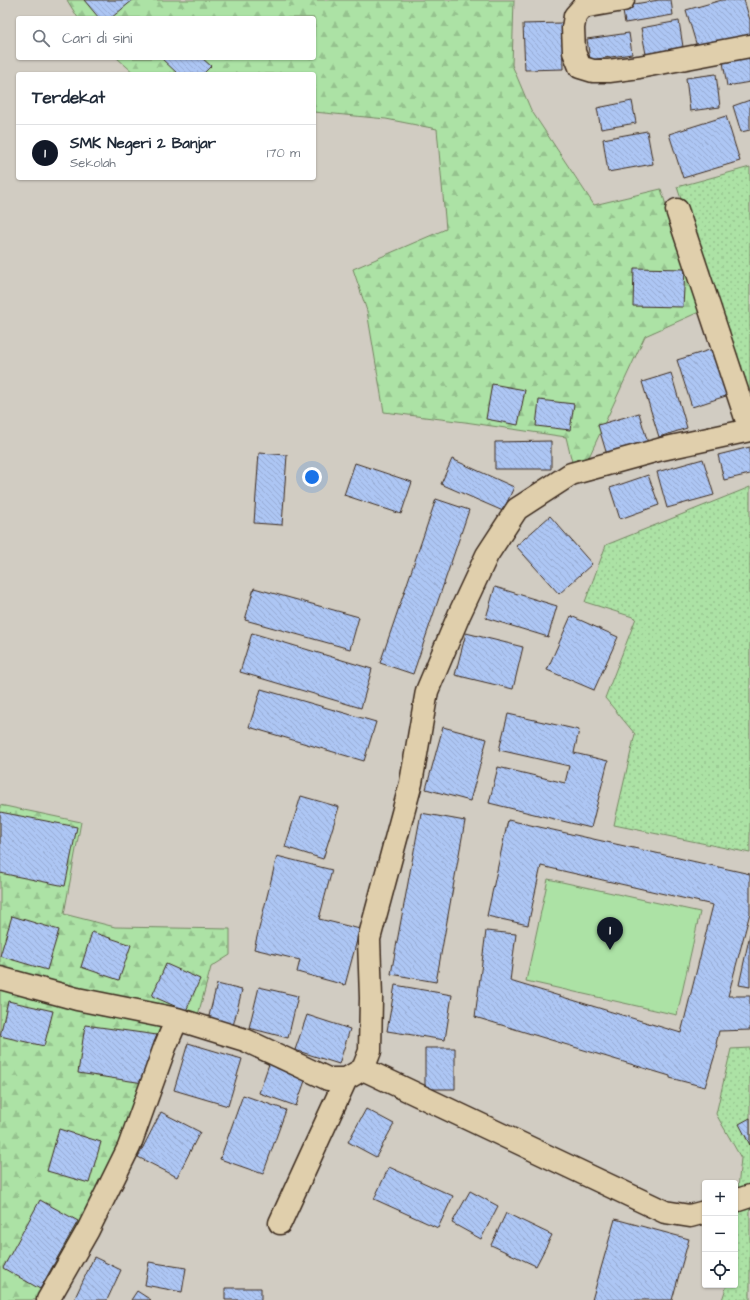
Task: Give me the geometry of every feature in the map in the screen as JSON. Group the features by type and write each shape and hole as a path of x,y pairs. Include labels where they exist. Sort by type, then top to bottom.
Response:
{"street":[{"path":"622,0 583,7 575,16 573,28 574,52 580,67 593,71 609,71 639,67 750,46"},
{"path":"280,1223 355,1074 370,1051 371,998 369,939 411,783 427,691 459,615 487,555 517,509 571,474 662,449 750,430 677,210"},
{"path":"0,978 77,1000 177,1019 245,1040 328,1078 355,1074 665,1212 690,1216 702,1213"},
{"path":"48,1300 88,1230 129,1147 165,1047 177,1019"},
{"path":"738,1200 750,1196"}],"green space":[{"path":"67,0 514,0 512,65 531,110 594,205 661,189 699,312 645,336 589,457 572,462 566,437 384,412 367,311 353,269 446,229 437,129 386,119 316,112 316,72 133,72 119,60 316,60 316,16 77,16"},
{"path":"750,167 750,402 677,187"},
{"path":"750,487 750,853 614,825 635,734 605,698 636,618 585,602 606,545"},
{"path":"0,805 81,822 64,914 115,927 230,929 230,955 211,967 198,1015 173,1012 123,1144 38,1300 0,1300"},
{"path":"548,879 700,912 677,1015 526,981"},
{"path":"750,1048 750,1300 722,1300 726,1288 738,1288 738,1188 741,1158 716,1114 731,1049"}],"building":[{"path":"84,0 133,0 113,16 97,16"},
{"path":"659,0 671,0 673,15 625,23 622,6"},
{"path":"722,0 744,0 750,20 750,35 698,50 686,10"},
{"path":"679,21 683,47 646,54 641,28"},
{"path":"562,23 563,69 525,70 523,24"},
{"path":"629,33 632,54 590,60 587,39"},
{"path":"749,57 750,82 727,86 723,62"},
{"path":"163,60 204,60 211,66 205,72 176,72"},
{"path":"716,74 720,107 690,111 686,78"},
{"path":"750,100 750,130 741,132 733,106"},
{"path":"632,101 636,123 601,129 597,108"},
{"path":"726,116 740,161 683,178 669,134"},
{"path":"647,131 653,164 608,172 603,139"},
{"path":"634,268 685,269 683,307 633,306"},
{"path":"713,349 729,395 692,407 677,360"},
{"path":"671,373 687,428 659,437 642,382"},
{"path":"492,384 525,390 518,425 486,419"},
{"path":"539,400 574,404 570,430 536,426"},
{"path":"639,413 648,443 607,455 598,425"},
{"path":"551,441 551,469 495,469 495,442"},
{"path":"750,447 750,474 724,480 718,455"},
{"path":"259,453 287,455 282,525 254,523"},
{"path":"452,459 514,487 503,511 441,484"},
{"path":"703,459 714,495 667,508 657,472"},
{"path":"355,463 412,482 401,514 344,495"},
{"path":"648,475 659,505 620,519 610,488"},
{"path":"436,499 469,510 413,674 380,663"},
{"path":"550,516 592,564 559,594 516,546"},
{"path":"495,587 557,606 548,637 486,618"},
{"path":"254,588 359,617 350,649 245,620"},
{"path":"571,616 618,637 594,690 547,670"},
{"path":"252,633 372,669 361,708 240,672"},
{"path":"466,633 523,647 513,689 455,675"},
{"path":"261,689 376,722 364,761 249,727"},
{"path":"508,714 579,730 574,753 608,761 591,828 489,803 498,767 565,783 569,766 499,750"},
{"path":"443,727 487,739 470,801 426,789"},
{"path":"301,796 339,807 323,859 285,847"},
{"path":"0,812 77,827 65,886 0,873"},
{"path":"421,813 465,821 436,982 391,974"},
{"path":"508,820 750,874 750,913 728,996 750,996 750,1030 719,1031 716,1044 718,1045 705,1087 670,1078 670,1076 475,1017 486,931 516,934 510,981 681,1033 713,905 541,866 528,925 487,916"},
{"path":"277,856 332,870 319,919 360,929 345,985 297,972 300,960 254,949"},
{"path":"12,916 59,930 47,970 0,956"},
{"path":"92,932 131,945 119,980 81,967"},
{"path":"750,934 750,987 739,985"},
{"path":"166,964 200,979 186,1011 152,996"},
{"path":"217,984 242,990 233,1026 208,1020"},
{"path":"395,985 452,995 445,1040 387,1031"},
{"path":"259,987 298,996 288,1038 249,1028"},
{"path":"8,1001 53,1011 44,1046 0,1036"},
{"path":"307,1015 350,1029 339,1064 295,1050"},
{"path":"85,1025 157,1035 150,1084 78,1073"},
{"path":"188,1043 242,1059 228,1106 174,1090"},
{"path":"425,1048 455,1048 455,1089 425,1089"},
{"path":"269,1064 306,1078 296,1106 259,1093"},
{"path":"243,1095 286,1110 263,1174 220,1159"},
{"path":"366,1109 394,1124 376,1157 348,1142"},
{"path":"161,1112 200,1132 177,1177 138,1157"},
{"path":"750,1118 750,1145 739,1124"},
{"path":"59,1129 101,1142 89,1183 47,1171"},
{"path":"389,1167 453,1196 438,1228 374,1199"},
{"path":"470,1191 498,1206 481,1239 452,1223"},
{"path":"40,1200 78,1221 40,1289 3,1268"},
{"path":"506,1213 552,1235 536,1266 491,1245"},
{"path":"615,1219 689,1239 672,1300 592,1300"},
{"path":"94,1257 121,1270 107,1300 74,1300"},
{"path":"149,1262 186,1268 182,1292 145,1285"},
{"path":"225,1288 261,1288 261,1300 225,1300"},
{"path":"137,1291 151,1300 131,1300"}],"place":[{"name":"SMK Negeri 2 Banjar","path":"610,950"}]}
